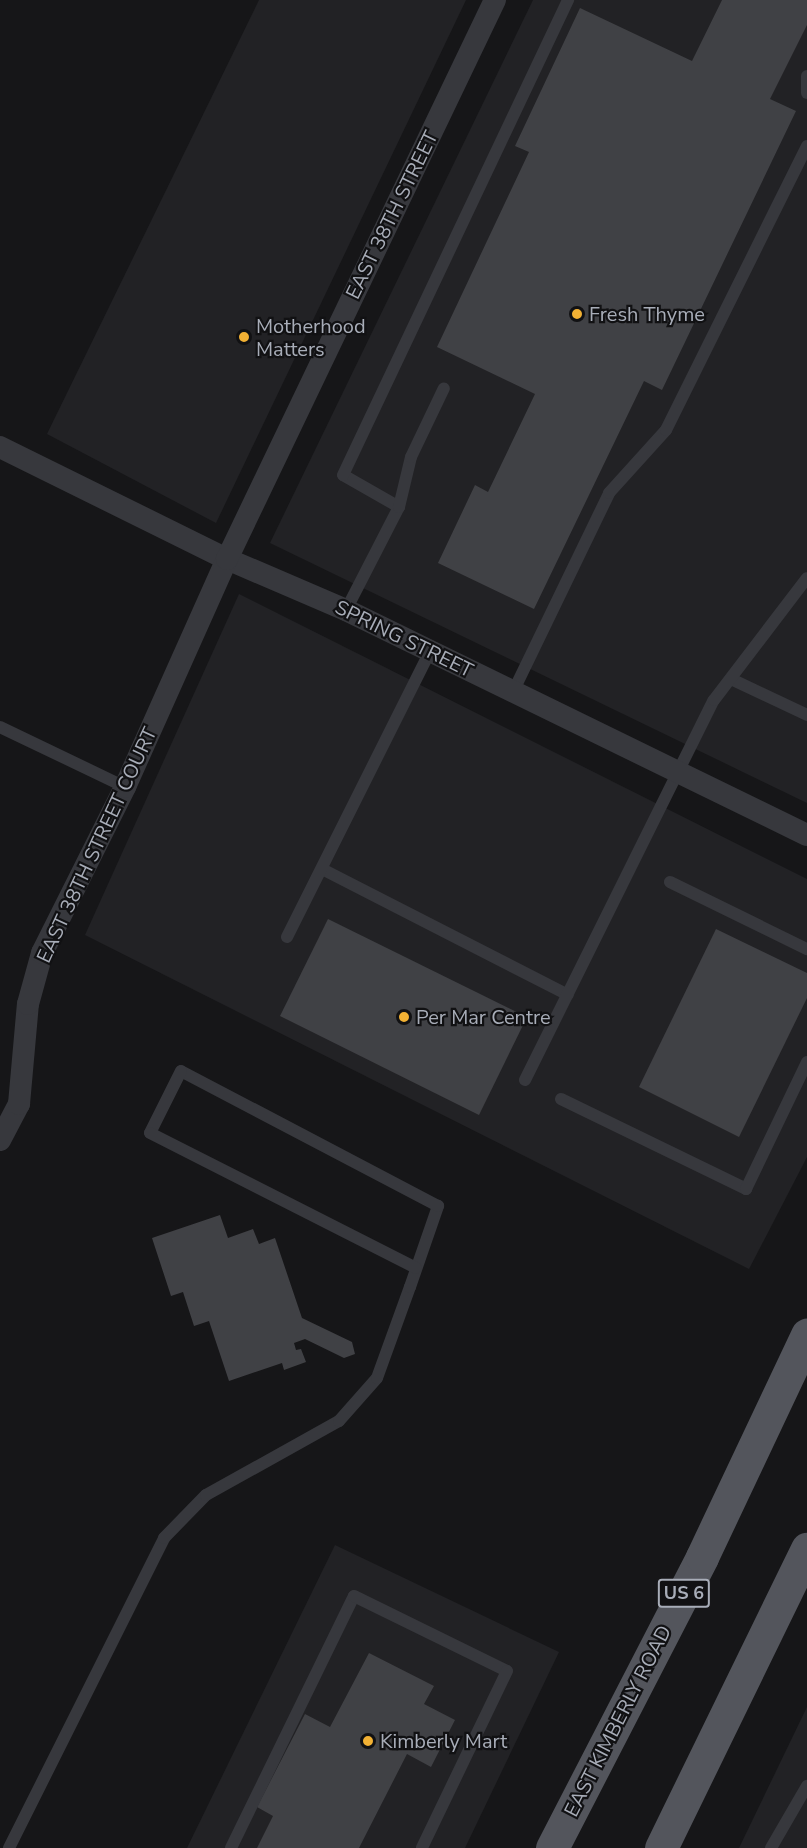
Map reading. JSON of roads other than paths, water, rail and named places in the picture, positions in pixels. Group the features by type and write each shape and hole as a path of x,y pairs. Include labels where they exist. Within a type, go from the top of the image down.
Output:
{"main road":[{"name":"EAST KIMBERLY ROAD","path":"552,1848 702,1557 807,1335"},
{"path":"661,1848 807,1549"}],"street":[{"name":"EAST 38TH STREET","path":"227,559 495,0"},
{"name":"SPRING STREET","path":"0,447 227,559 346,609 807,835"},
{"name":"EAST 38TH STREET COURT","path":"0,1140 19,1104 28,1004 42,953 125,787 227,559"}],"lane":[{"path":"399,507 343,475 568,0"},
{"path":"807,76 807,93"},
{"path":"513,692 609,494 666,430 807,146"},
{"path":"346,609 399,507 411,457 444,388"},
{"path":"525,1080 680,773 714,700 807,578"},
{"path":"287,937 430,652"},
{"path":"731,679 807,715"},
{"path":"0,727 125,787"},
{"path":"322,869 568,995"},
{"path":"670,882 807,949"},
{"path":"561,1099 746,1189 807,1062"},
{"path":"9,1848 164,1538 206,1495 339,1421 377,1377 416,1268 438,1206 181,1071 150,1133 416,1268"},
{"path":"231,1848 354,1596 507,1671 422,1848"},
{"path":"771,1848 807,1786"}],"place":[{"name":"Fresh Thyme","path":"577,314"},
{"name":"Motherhood Matters","path":"244,337"},
{"name":"Per Mar Centre","path":"404,1017"},
{"name":"Kimberly Mart","path":"368,1741"}]}
